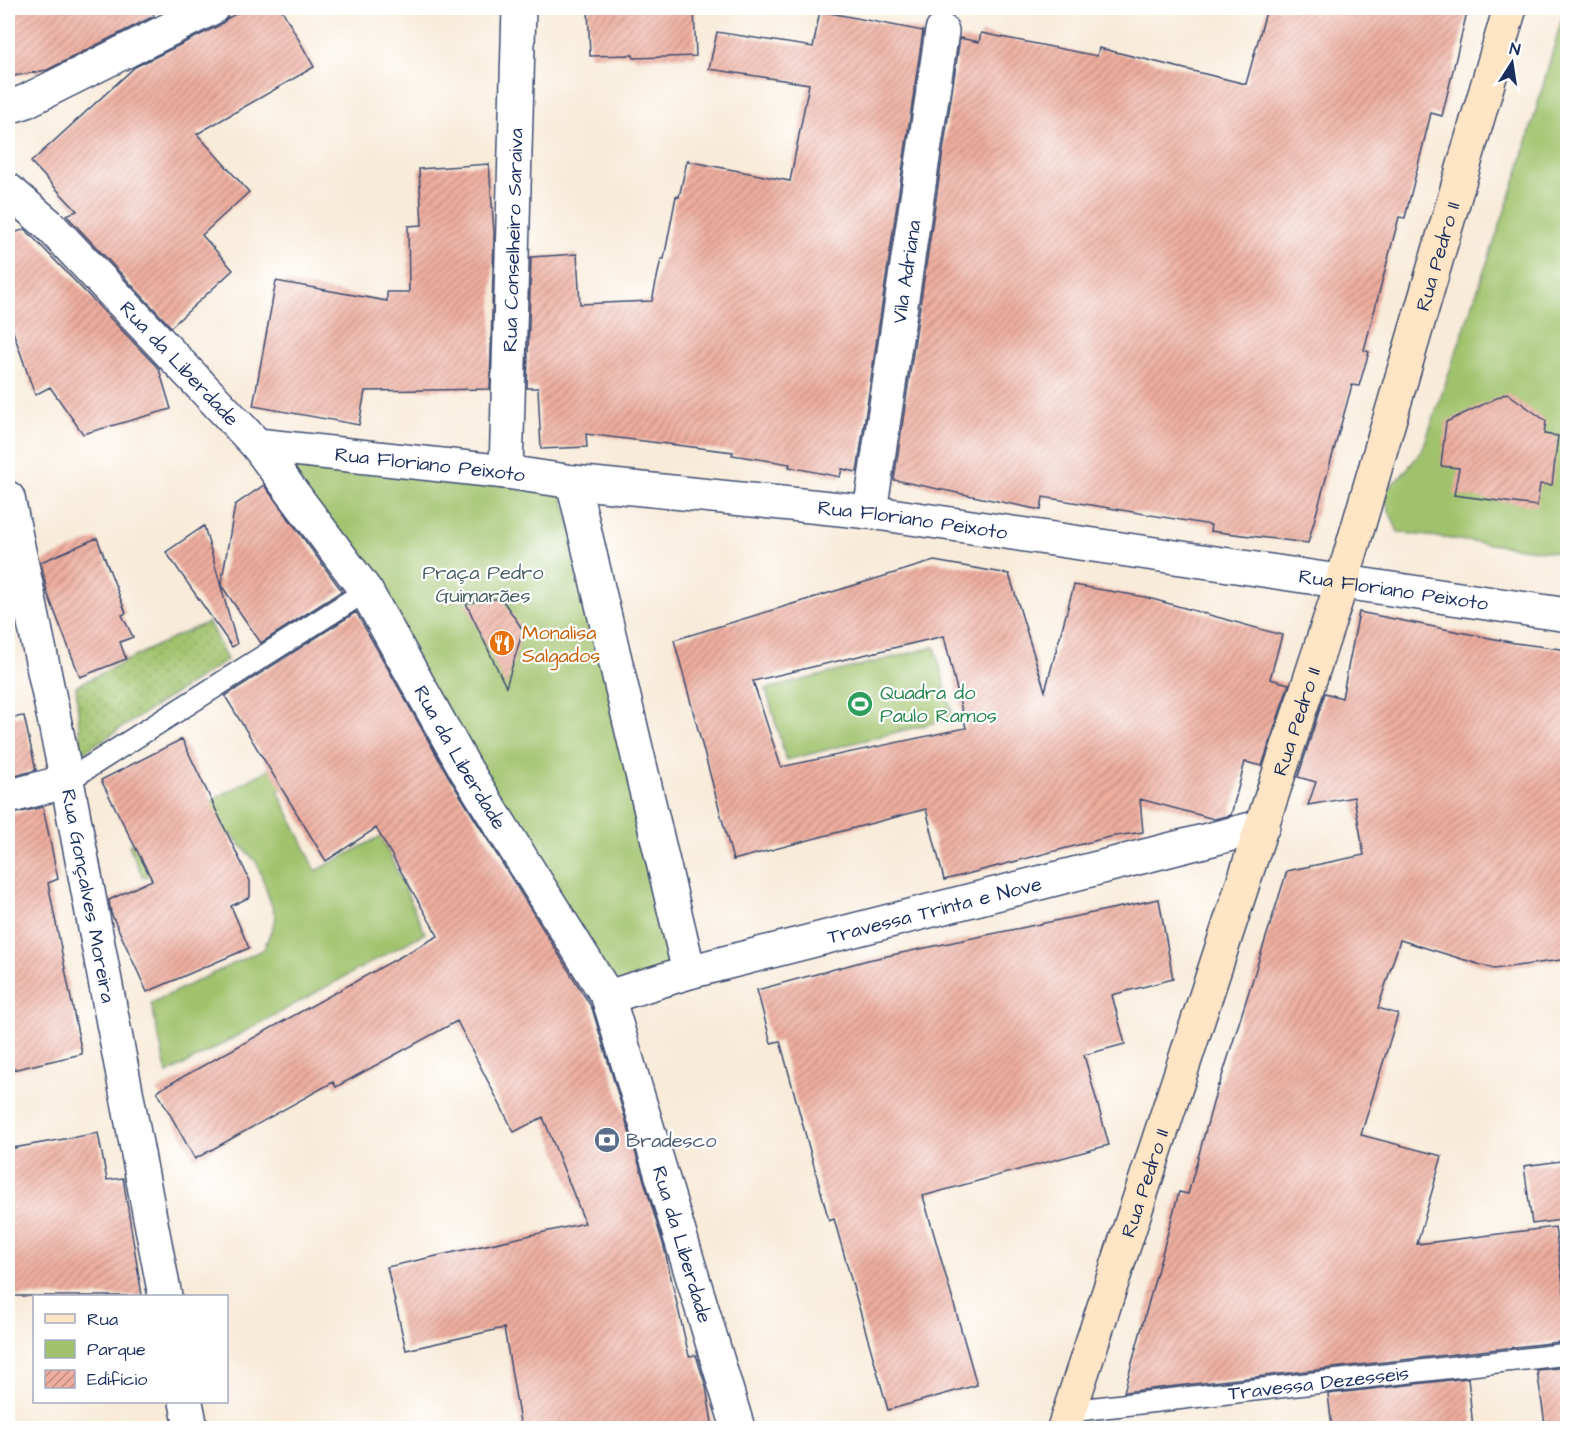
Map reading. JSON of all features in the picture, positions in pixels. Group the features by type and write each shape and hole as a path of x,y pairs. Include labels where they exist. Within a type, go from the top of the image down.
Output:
{"street":[{"path":"8,107 34,97 212,8"},
{"name":"Rua Conselheiro Saraiva","path":"506,471 519,8"},
{"name":"Rua Pedro II","path":"1067,1420 1342,582 1510,8"},
{"name":"Vila Adriana","path":"870,512 942,31"},
{"name":"Rua da Liberdade","path":"8,190 49,225 257,445 366,591 466,770 608,997 738,1428"},
{"name":"Rua Floriano Peixoto","path":"257,445 506,471 573,482 870,512 1568,615"},
{"path":"573,482 689,972"},
{"name":"Rua Gonçalves Moreira","path":"8,498 67,782 165,1295"},
{"path":"8,796 67,782"},
{"name":"Travessa Trinta e Nove","path":"608,997 689,972 1263,826"},
{"path":"186,1403 191,1428"}],"lane":[{"path":"67,782 366,591"},
{"name":"Travessa Dezesseis","path":"1067,1420 1568,1354"}],"green space":[{"path":"1565,8 1567,8 1568,239 1564,255 1568,316 1567,554 1398,532 1382,494 1422,451 1519,170"},
{"name":"Praça Pedro Guimarães","path":"284,456 562,491 679,968 611,987"},
{"path":"209,622 227,660 81,754 76,686"},
{"name":"Quadra do Paulo Ramos","path":"935,647 953,718 786,760 766,689"},
{"path":"347,727 359,744 278,791 316,871 381,836 425,933 167,1074 151,1003 264,949 276,918 257,863 231,834 143,878 129,845"}],"building":[{"path":"8,8 152,8 154,16 47,70 8,77"},
{"path":"246,8 281,8 314,67 197,134 249,192 202,235 233,270 171,327 66,215 77,211 31,162 135,67 220,25"},
{"path":"588,8 694,8 696,56 634,58 633,55 590,56"},
{"path":"1267,8 1468,8 1442,116 1431,113 1405,218 1399,217 1364,350 1369,352 1359,386 1352,385 1308,543 1210,531 1211,525 1043,497 1041,510 894,480 960,38 979,42 981,33 1097,56 1099,48 1246,84"},
{"path":"820,11 923,31 857,472 842,469 840,477 789,467 790,464 732,455 733,452 586,434 587,447 541,449 538,388 527,388 531,257 577,254 580,304 652,301 661,259 664,259 676,196 679,197 687,161 790,181 809,84 709,69 717,32 813,47"},
{"path":"489,164 494,232 490,389 365,391 359,425 253,406 276,281 387,301 387,292 409,292 408,226 422,225 419,169"},
{"path":"25,229 159,369 171,409 83,434 50,387 35,395 8,317 8,235"},
{"path":"1507,393 1546,421 1544,434 1558,436 1552,485 1540,484 1537,506 1454,495 1459,468 1441,466 1446,422"},
{"path":"264,485 342,591 261,643 221,585 235,505"},
{"path":"204,526 237,644 232,647 166,552"},
{"path":"97,538 126,613 122,615 133,637 120,642 126,659 80,677 47,592 41,562"},
{"path":"934,561 1009,574 1045,691 1074,585 1145,597 1282,635 1270,679 1289,684 1262,766 1245,762 1231,815 1214,819 1140,799 1143,832 1109,837 944,880 926,809 733,860 674,640","holes":["944,636 966,728 781,767 753,681"]},
{"name":"Monalisa Salgados","path":"501,598 523,630 506,687 466,603"},
{"path":"356,612 450,779 592,1008 664,1247 689,1356 696,1355 706,1387 713,1428 521,1428 504,1328 406,1350 387,1267 585,1223 543,1117 514,1132 457,1021 336,1087 333,1082 195,1159 157,1091 438,936 376,828 326,861 225,696"},
{"path":"1359,612 1515,643 1568,650 1568,959 1494,969 1400,940 1378,1008 1398,1014 1361,1135 1442,1156 1417,1244 1555,1227 1568,1320 1568,1341 1124,1392 1179,1192 1188,1194 1218,1085 1287,871 1364,855 1354,797 1308,805 1316,782 1298,777 1325,693 1342,698"},
{"path":"24,716 36,770 8,778 8,718"},
{"path":"182,739 250,881 250,897 231,906 249,948 147,992 111,913 109,900 152,880 101,780"},
{"path":"43,807 58,879 48,883 82,1054 8,1071 8,815"},
{"path":"1159,899 1173,979 1112,995 1125,1044 1084,1055 1109,1145 923,1196 977,1385 888,1410 834,1219 829,1221 780,1041 771,1043 757,990 868,960"},
{"path":"98,1133 107,1180 123,1178 142,1295 11,1296 8,1275 8,1149"},
{"path":"1568,1160 1568,1219 1532,1224 1524,1166"},
{"path":"1568,1367 1568,1423 1545,1424 1537,1370"},
{"path":"1468,1378 1473,1428 1332,1428 1328,1394"}],"place":[{"name":"Monalisa Salgados","path":"502,643"},
{"name":"Quadra do Paulo Ramos","path":"860,704"},
{"name":"Bradesco","path":"607,1140"}]}
